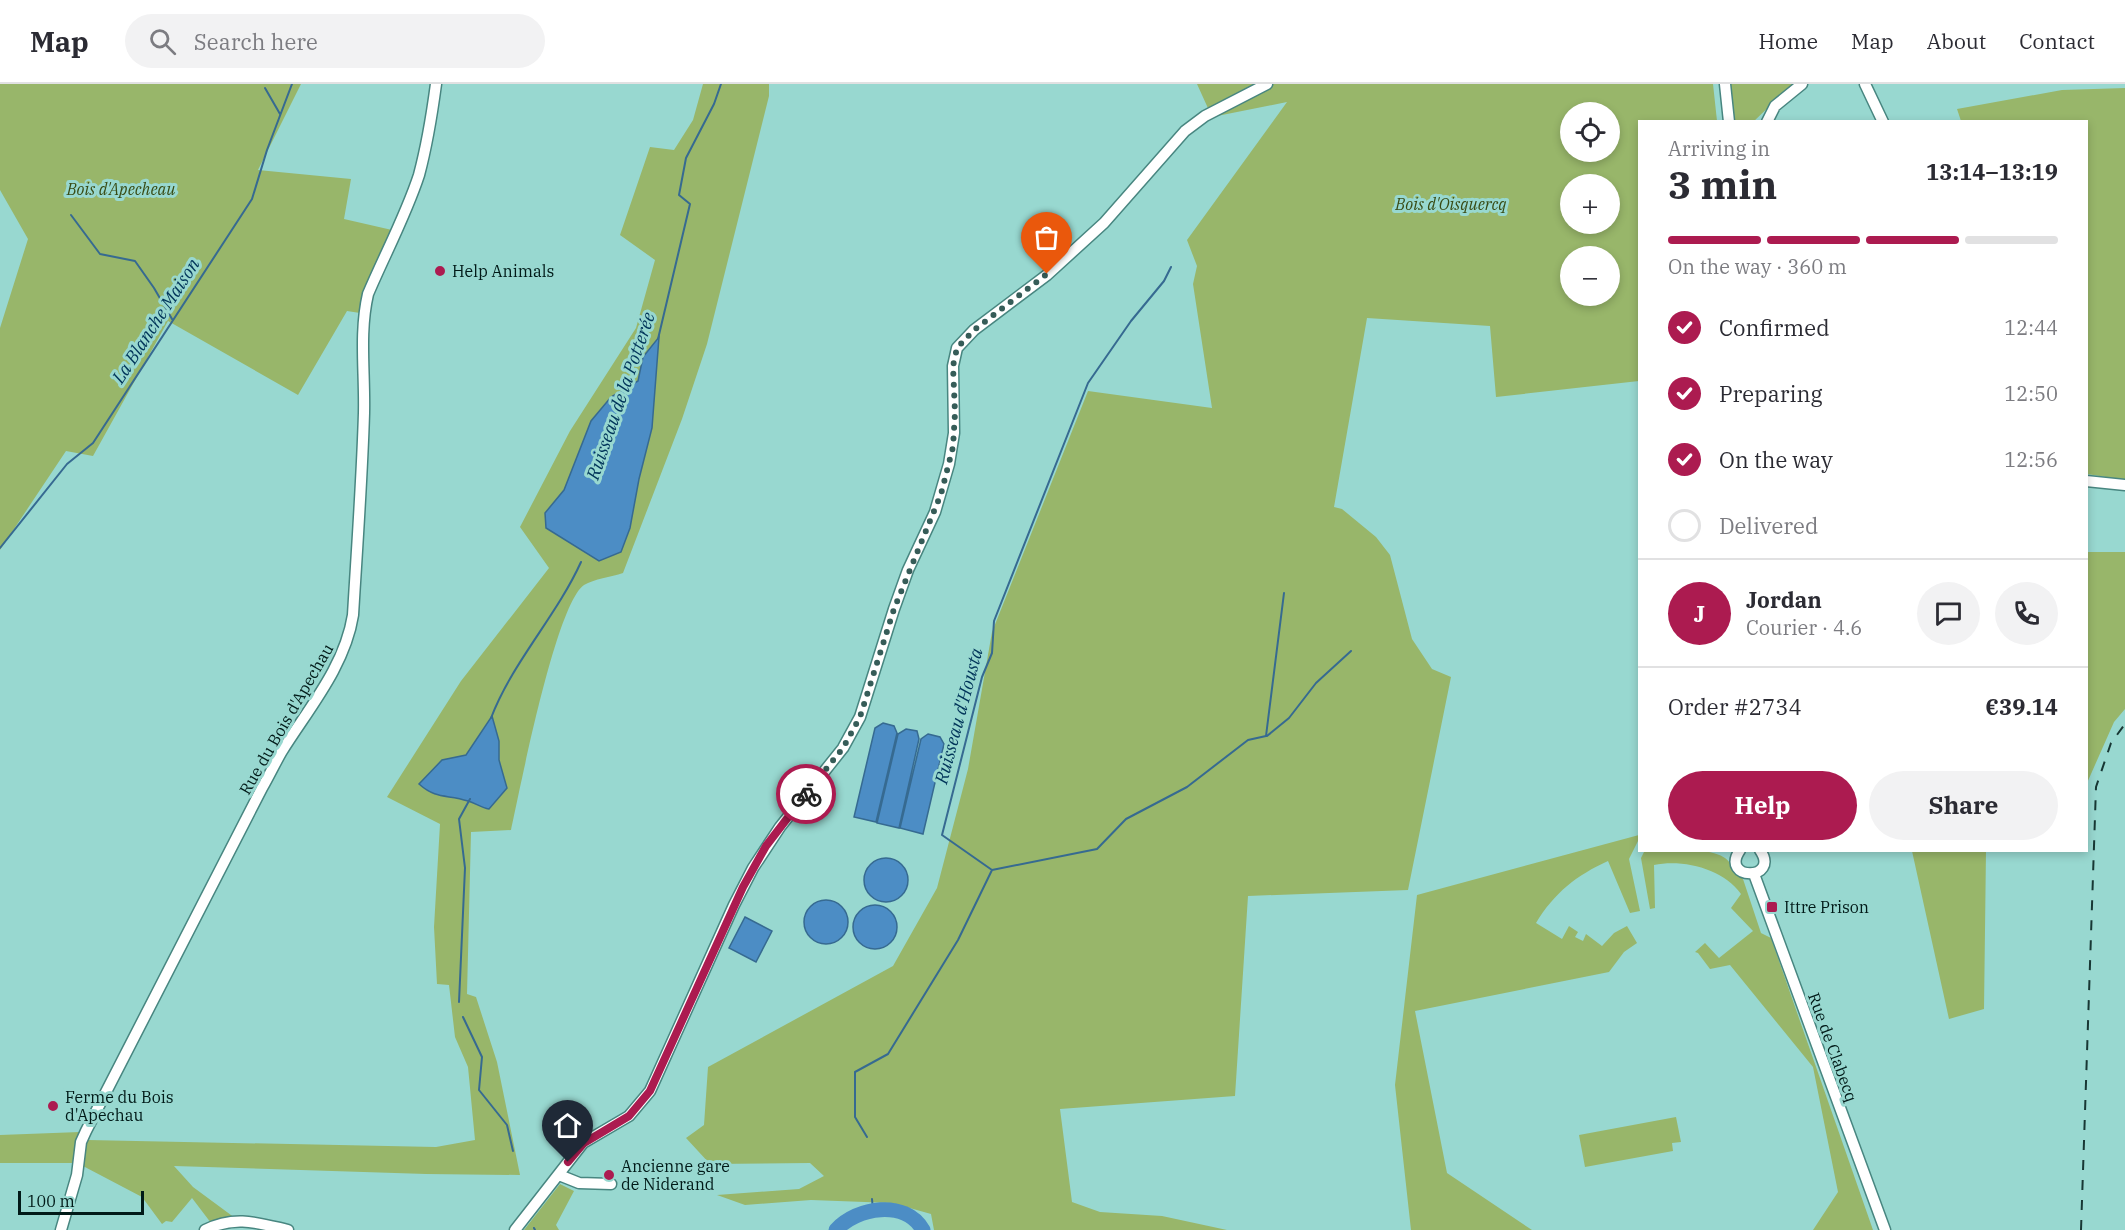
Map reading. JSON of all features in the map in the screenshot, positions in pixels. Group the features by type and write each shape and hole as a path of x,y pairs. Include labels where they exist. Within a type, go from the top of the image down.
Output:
{"street":[{"name":"Rue du Bois d'Apechau","path":"61,1230 72,1195 86,1131 280,754 331,674 350,635 364,413 362,343 365,309 368,294 419,173 436,84"},
{"path":"515,1230 584,1143 629,1116 650,1091 753,868 780,827 843,748 860,717 894,609 908,570 934,512 949,464 954,433 953,366 957,348 974,330 1047,274 1104,223 1185,131 1205,116 1267,84"},
{"path":"1725,84 1729,120"},
{"path":"1768,120 1775,106 1802,84"},
{"path":"1865,84 1881,120"},
{"path":"2088,481 2125,485"},
{"name":"Rue de Clabecq","path":"1739,852 1736,860 1739,870 1754,874 1885,1230"},
{"path":"1754,874 1762,868 1761,852"},
{"path":"559,1175 579,1183 611,1184"},
{"path":"205,1230 226,1222 236,1221 288,1230"}],"green space":[{"name":"Bois d'Apecheau","path":"0,84 301,84 258,170 351,179 344,219 392,230 368,281 360,313 347,311 298,395 168,321 93,456 66,451 0,550 0,328 28,239 0,190"},
{"path":"703,84 769,84 769,96 707,344 682,419 623,573 584,585 573,599 562,626 540,699 511,830 471,832 467,994 476,997 497,1062 520,1175 174,1166 193,1187 235,1218 211,1223 192,1198 172,1222 166,1221 162,1224 142,1197 83,1166 83,1163 0,1163 0,1135 80,1132 88,1140 436,1147 475,1140 468,1067 455,1037 449,985 437,984 434,927 440,824 387,797 461,681 549,568 520,527 570,431 636,328 655,260 620,235 650,147 674,150 693,120"},
{"name":"Bois d'Oisquercq","path":"1197,84 1713,84 1717,120 1638,120 1638,381 1496,397 1490,326 1367,318 1334,507 1342,509 1376,537 1390,555 1412,639 1432,669 1451,677 1408,890 1248,896 1235,1096 1060,1109 1072,1202 1100,1212 1162,1216 1227,1230 934,1230 931,1214 892,1203 811,1200 745,1205 717,1195 799,1189 824,1176 810,1163 710,1164 686,1138 704,1125 708,1067 893,966 937,888 968,769 992,632 1088,391 1212,408 1193,284 1197,266 1187,240 1287,102 1212,117"},
{"path":"1729,84 1799,84 1774,102 1755,120 1734,120"},
{"path":"2125,88 2125,480 2088,474 2088,120 1961,120 1957,109 2062,90"},
{"path":"2088,552 2125,552 2125,709 2114,722 2088,781"},
{"path":"1638,835 1638,841 1629,859 1640,911 1630,913 1608,861 1586,872 1567,886 1550,903 1536,923 1562,939 1569,926 1578,932 1575,937 1583,941 1586,934 1602,946 1614,933 1627,926 1637,943 1624,952 1609,972 1415,1011 1447,1173 1532,1230 1411,1230 1395,1085 1417,895"},
{"path":"1644,852 1708,852 1725,858 1743,879 1761,933 1771,938 1873,1230 1813,1230 1838,1192 1813,1067 1730,965 1710,969 1695,952 1705,943 1719,958 1753,931 1731,908 1741,894 1733,885 1713,872 1690,865 1666,863 1654,865 1655,908 1650,909 1641,858"},
{"path":"1912,852 1986,852 1984,1009 1949,1019"},
{"path":"1676,1117 1681,1142 1672,1143 1673,1151 1585,1167 1579,1135"},
{"path":"560,1184 574,1191 556,1225 559,1230 524,1230"}],"water":[{"path":"659,337 652,428 630,528 621,552 599,561 546,528 545,513 564,490 591,421 611,397 638,381 643,357"},
{"path":"492,716 499,741 499,760 507,788 489,809 461,799 437,795 419,784 442,760 466,755"},
{"path":"883,723 894,726 897,733 876,822 854,817 875,728"},
{"path":"906,729 917,731 919,739 899,828 877,823 898,734"},
{"path":"928,734 940,737 944,744 923,834 900,828 921,739"},
{"path":"886,858 901,865 908,880 901,895 886,902 871,895 864,880 871,865"},
{"path":"826,900 841,907 848,922 841,937 826,944 811,937 804,922 811,907"},
{"path":"875,905 890,912 897,927 890,942 875,949 860,942 853,927 860,912"},
{"path":"745,917 772,931 756,962 729,948"}],"waterway":[{"name":"La Blanche Maison","path":"0,548 67,464 93,443 252,199 267,150 292,84"},
{"name":"Ruisseau de la Potterée","path":"658,339 690,204 679,195 686,158 714,104 721,84"},
{"path":"265,88 280,114"},
{"path":"71,215 100,254 135,261 172,319"},
{"name":"Ruisseau d'Housta","path":"867,1137 855,1117 855,1072 888,1054 958,940 992,870 942,835 982,677 992,653 994,621 1088,383 1131,321 1164,281 1171,267"},
{"name":"Ruisseau de la Potterée","path":"491,718 511,677 559,602 581,562"},
{"path":"992,870 1097,849 1126,819 1187,787 1248,740 1266,736 1284,593"},
{"path":"1267,736 1289,718 1316,683 1351,651"},
{"name":"Ruisseau de la Potterée","path":"459,1002 465,868 459,819 470,799"},
{"name":"Ruisseau de la Potterée","path":"463,1017 482,1057 479,1090 507,1125 513,1151"},
{"name":"Ruisseau d'Housta","path":"872,1199 873,1210"},
{"path":"836,1230 856,1216 881,1210 893,1210 905,1214 915,1220 923,1230"}],"railway":[{"path":"2081,1230 2096,787 2111,743 2125,724"}],"way so far":[{"path":"806,794 843,748 860,717 908,570 941,494 953,447 955,413 953,366 957,348 974,330 1047,274"}],"place":[{"name":"Help Animals","path":"440,271"},
{"name":"Ittre Prison","path":"1772,907"},
{"name":"Ferme du Bois d'Apechau","path":"53,1106"},
{"name":"Ancienne gare de Niderand","path":"609,1175"}],"route":[{"path":"568,1162 584,1143 629,1116 650,1091 743,887 766,846 806,794"}]}
